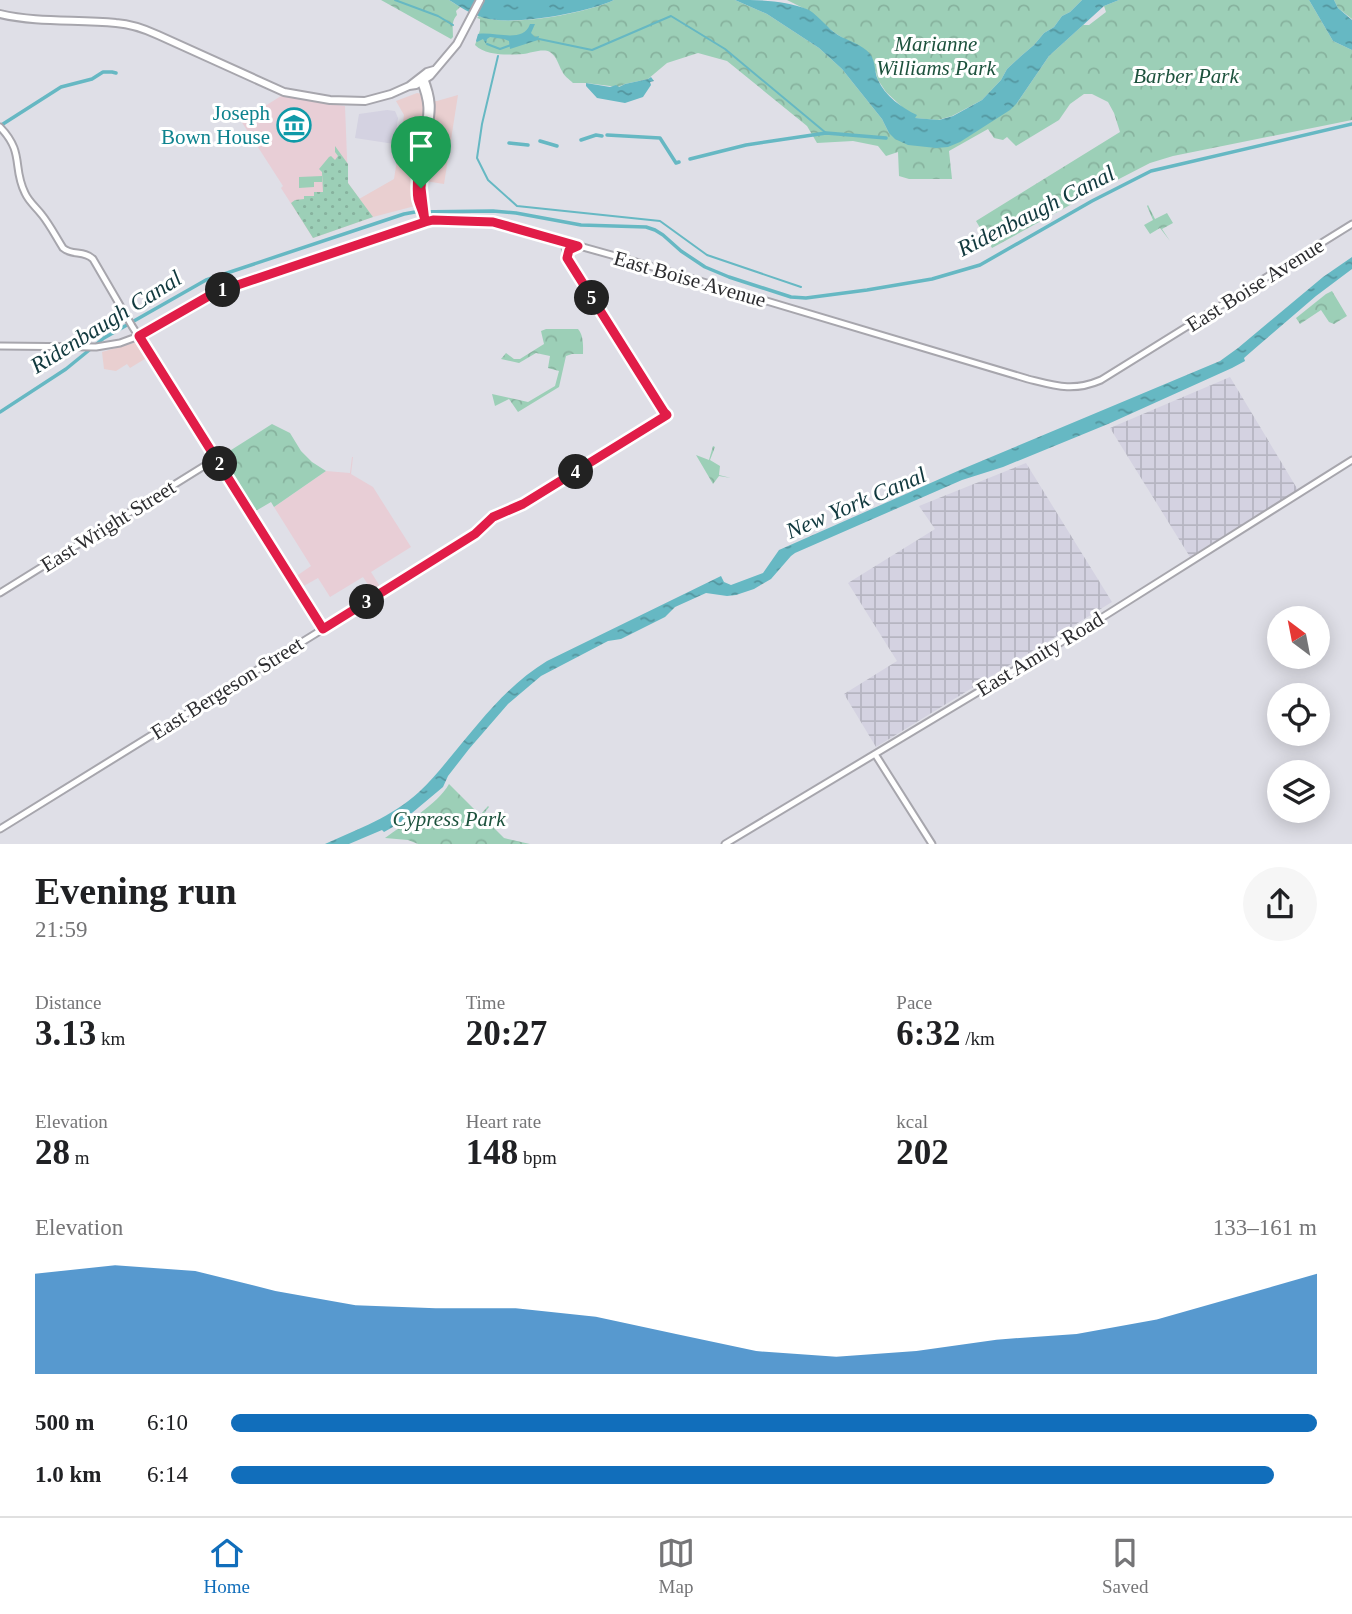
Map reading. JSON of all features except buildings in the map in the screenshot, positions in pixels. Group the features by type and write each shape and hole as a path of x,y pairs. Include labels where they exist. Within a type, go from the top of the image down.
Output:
{"main road":[{"path":"0,15 40,21 117,23 139,28 159,34 284,92 330,100 365,101 410,86 434,70 457,44 480,0"}],"street":[{"path":"421,79 428,106 421,188 424,218"},
{"path":"0,127 15,148 21,183 26,195 67,252 82,253 93,259 323,629"},
{"name":"East Boise Avenue","path":"0,346 96,347 120,343 139,336 214,293 424,218 493,222 1028,379 1056,386 1083,387 1101,380 1352,224"},
{"path":"564,242 567,258"},
{"path":"567,258 569,250 578,246"},
{"name":"East Bergeson Street","path":"0,829 475,534 493,517 523,504 667,415 567,258"},
{"name":"East Wright Street","path":"0,593 217,458"},
{"name":"East Amity Road","path":"725,844 1098,620 1352,460"},
{"path":"875,754 932,844"}],"shaded area":[{"path":"417,93 422,94 425,101 437,101 458,95 444,184 425,181 413,183 415,206 373,217 359,199 394,179 404,115 396,101"},
{"path":"281,96 345,106 348,183 373,217 313,238 241,121"},
{"path":"395,111 398,118 394,144 355,138 359,114"},
{"path":"137,342 148,357 130,368 127,364 116,371 104,369 102,352"},
{"path":"1230,377 1298,490 1190,557 1110,428"},
{"path":"352,457 351,474 373,487 411,547 371,572 381,588 373,592 363,577 330,597 318,578 302,587 295,577 311,566 274,507 326,471 350,473"},
{"path":"1026,463 1112,602 876,747 844,694 897,661 848,583 935,529 919,506"}],"green space":[{"path":"381,0 449,0 460,7 453,23 453,37 451,39"},
{"name":"Barber Park","path":"614,0 735,0 767,14 819,48 842,69 882,119 889,133 1017,103 1049,56 1083,25 1089,25 1106,12 1104,6 1119,0 1309,0 1333,41 1352,50 1352,120 1150,163 992,248 976,221 1120,132 1108,102 1092,94 1084,94 1070,104 1059,120 1016,146 1007,137 1003,140 994,138 988,129 949,151 952,179 909,179 899,176 898,152 886,156 878,146 853,141 817,143 807,126 727,61 698,53 667,63 648,79 618,87 573,83 564,74 554,56 547,51 498,54 475,45 480,30 480,19 477,18 479,16 509,21 546,18"},
{"name":"Marianne Williams Park","path":"787,0 1082,0 1007,69 1001,80 982,100 952,116 938,120 914,118 886,92 876,72 846,40 807,10"},
{"path":"1334,0 1352,0 1352,19 1338,8"},
{"path":"335,146 348,164 348,183 373,217 313,238 291,203 304,199 304,196 314,196 314,192 323,192 322,172 319,169 329,157 335,160 338,156"},
{"path":"322,176 322,182 314,182 314,187 299,188 299,177"},
{"path":"1148,205 1155,219 1167,213 1173,223 1162,229 1170,241 1160,228 1150,234 1144,225 1153,220"},
{"path":"1332,291 1347,316 1334,324 1329,322 1321,310 1300,324 1296,318"},
{"path":"578,329 582,338 583,354 566,356 559,387 518,412 509,399 495,406 492,394 528,402 555,386 559,371 548,368 550,356 536,353 519,363 501,359 506,353 514,359 520,359 544,344 541,331"},
{"path":"272,424 290,433 301,451 326,471 274,507 271,502 254,512 220,457"},
{"path":"713,446 715,447 710,460 720,466 719,475 731,478 719,476 713,484 696,455 709,460"},
{"name":"Cypress Park","path":"449,784 479,814 488,806 482,816 504,838 530,844 418,844 408,840 385,838 429,806"}],"water":[{"path":"449,0 614,0 568,14 497,20 484,18"},
{"path":"735,0 782,2 809,10 834,32 870,54 878,80 894,101 917,115 915,118 939,120 953,116 982,100 1001,80 1007,69 1082,0 1119,0 1104,6 1049,56 1010,110 960,142 936,148 908,145 895,139 842,69 819,48 767,14"},
{"path":"1309,0 1334,0 1338,8 1352,20 1352,50 1333,41"},
{"path":"530,24 535,24 531,33 535,37 539,36 538,40 510,49 509,41 504,39 490,37 486,44 483,39 476,41 478,34 521,34"},
{"path":"651,77 654,81 650,82 651,85 643,97 625,103 597,98 586,86 586,83 619,87"},
{"path":"1352,257 1352,269 1252,351 1244,358 1245,361 1232,368 1108,424 1003,467 962,480 795,553 771,579 754,589 727,596 706,593 675,607 665,617 621,639 608,641 541,676 508,704 469,749 443,787 400,823 384,832 382,830 349,844 325,844 374,822 409,801 431,780 506,694 547,661 721,576 724,582 731,585 763,573 779,550 960,470 1220,361 1323,277"}],"waterway":[{"path":"395,0 438,16 453,25"},
{"path":"539,39 592,50 671,16 725,49 826,133"},
{"path":"487,44 500,49 511,45"},
{"path":"498,56 477,158 488,180 517,206 660,221 707,255 801,287"},
{"path":"3,124 61,87 92,79 103,72 116,73"},
{"name":"Ridenbaugh Canal","path":"0,412 66,369 104,338 206,280 404,214 493,211 581,225 646,227 663,235 705,267 791,297 806,298 932,279 980,265 1092,201 1151,171 1352,124"},
{"path":"690,159 746,145 826,133 886,138"},
{"path":"581,140 596,135 602,136"},
{"path":"607,135 660,138 676,163 679,162"},
{"path":"540,141 557,146"},
{"path":"509,143 528,145"}],"place":[{"name":"Joseph Bown House","path":"294,125"}],"route":[{"path":"421,188 422,162 419,164 417,196 425,222 493,222 578,246 569,250 567,258 667,415 523,504 493,517 475,534 323,629 139,336 214,293 425,222 421,188"}],"water label":[{"name":"New York Canal","path":"856,503"}]}
